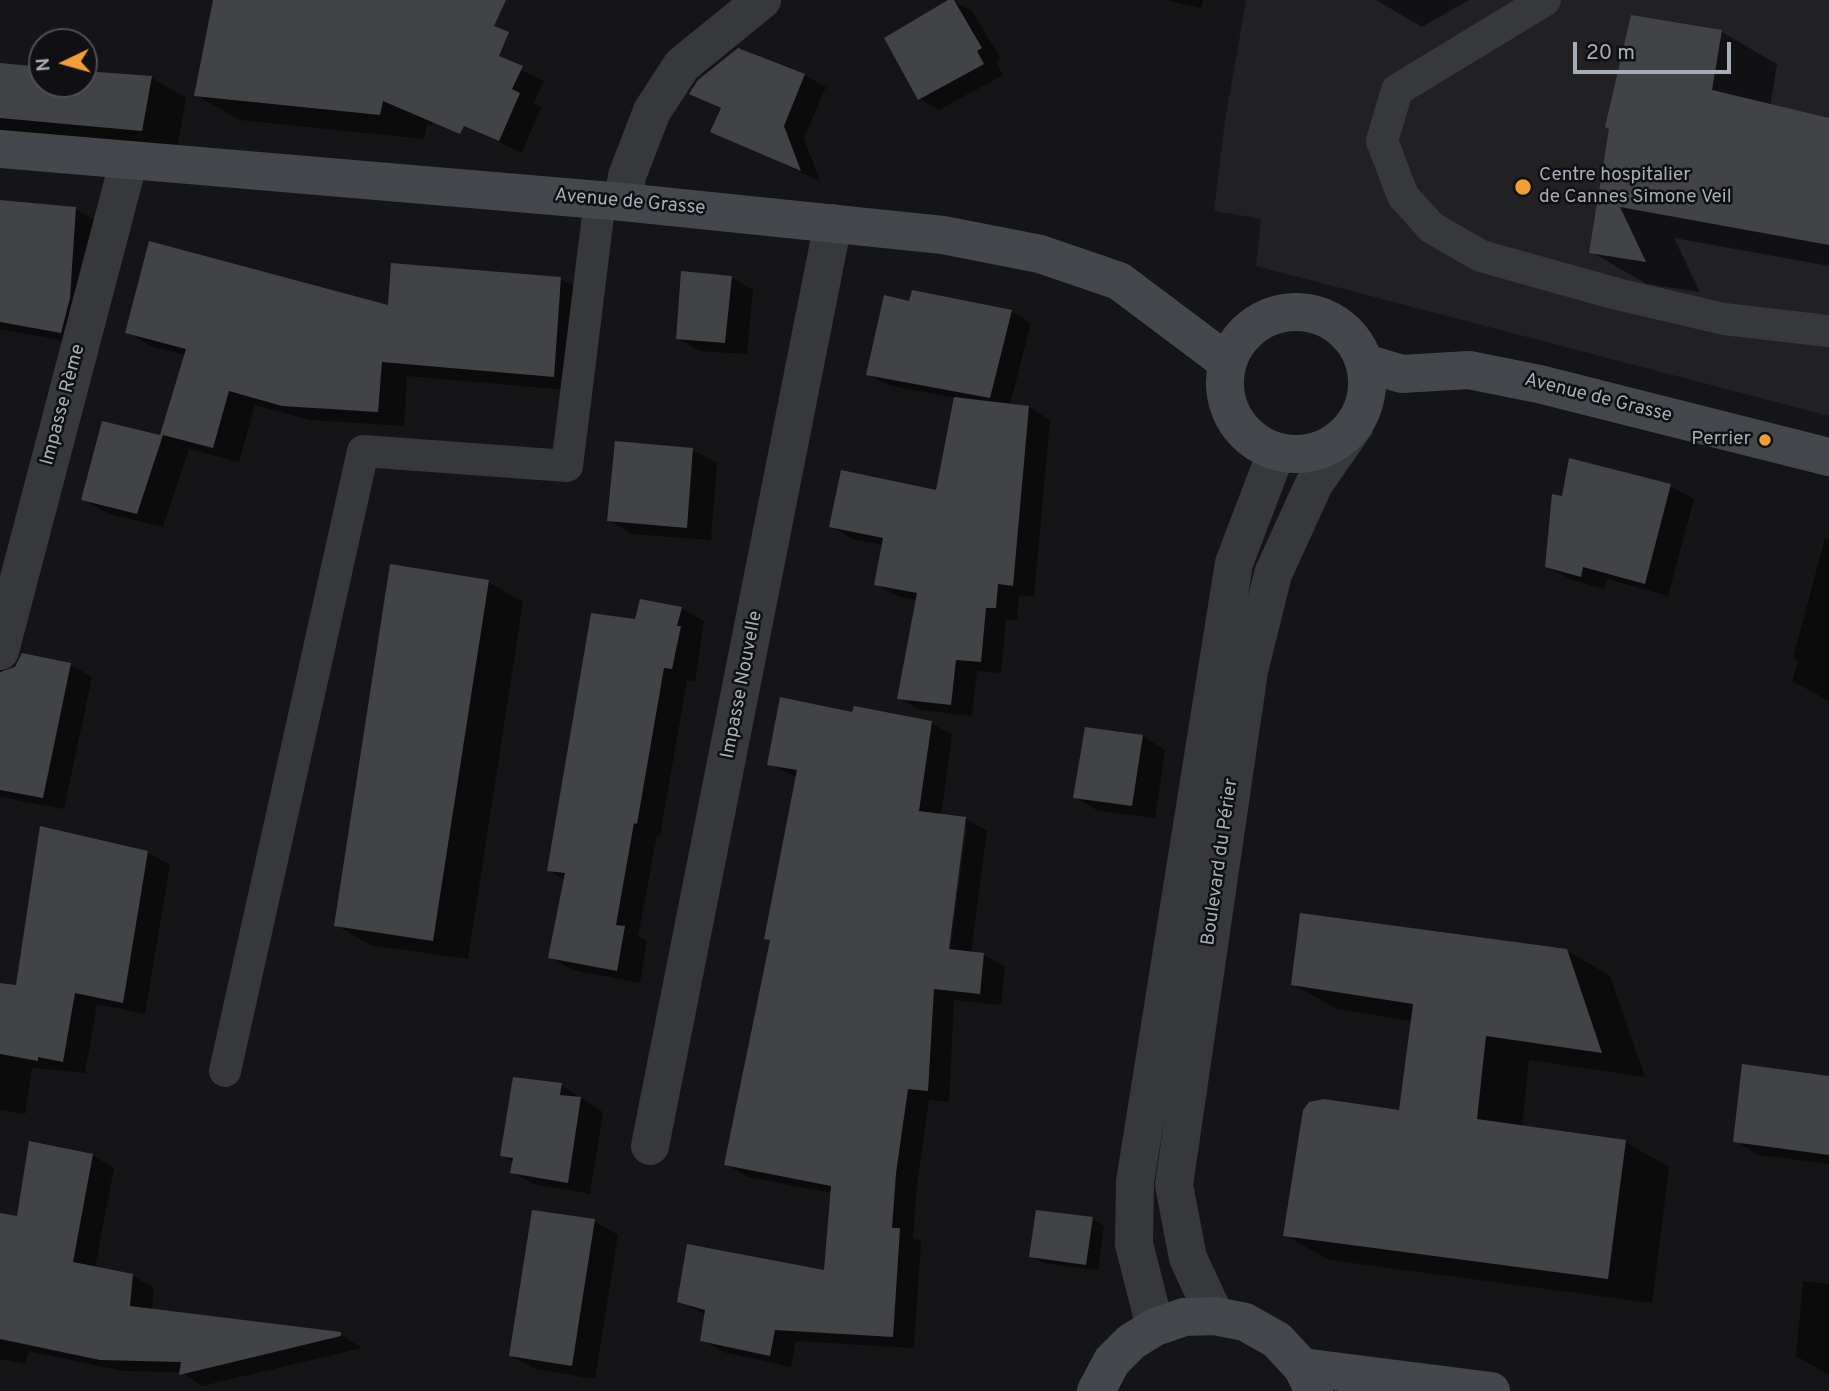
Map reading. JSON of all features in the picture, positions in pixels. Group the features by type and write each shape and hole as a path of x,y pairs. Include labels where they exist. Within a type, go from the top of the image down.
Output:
{"street":[{"path":"611,201 627,176 652,111 682,65 762,0"},
{"name":"Avenue de Grasse","path":"0,149 611,201 943,235 1040,254 1119,281 1227,362"},
{"name":"Impasse Rème","path":"0,651 129,160"},
{"name":"Impasse Nouvelle","path":"650,1146 833,223"},
{"path":"1297,312 1319,315 1339,326 1355,342 1365,363 1368,384 1365,405 1355,425 1340,440 1321,450 1300,455 1276,453 1240,429 1229,408 1224,386 1227,362 1237,340 1254,325 1274,315 1297,312"},
{"name":"Avenue de Grasse","path":"1365,363 1402,374 1469,370 1539,384 1829,457"},
{"name":"Boulevard du Périer","path":"1215,1316 1188,1258 1174,1185 1249,671 1273,574 1314,484 1355,425"},
{"name":"Boulevard du Périer","path":"1155,1327 1134,1244 1135,1182 1234,564 1276,453"},
{"path":"1092,1389 1112,1361 1131,1342 1155,1327 1184,1317 1215,1316 1245,1322 1277,1340 1308,1379 1491,1391"}],"lane":[{"path":"1545,0 1397,90 1382,141 1402,196 1432,228 1481,256 1617,294 1724,319 1829,331"},
{"path":"225,1071 363,451 567,466 611,201"}],"shaded area":[{"name":"Centre hospitalier de Cannes Simone Veil","path":"1246,0 1829,0 1829,416 1256,266 1261,219 1214,211 1225,121"}],"building":[{"path":"213,0 506,0 494,26 509,32 499,56 523,66 512,89 520,93 499,141 464,126 460,134 383,101 380,115 194,96"},
{"path":"948,0 954,0 982,48 977,51 984,64 918,100 884,38"},
{"path":"1631,15 1722,30 1712,90 1829,118 1829,245 1620,207 1646,262 1589,253 1609,129 1605,127"},
{"path":"738,48 805,74 784,126 801,171 710,132 721,108 689,94 698,80"},
{"path":"0,63 28,66 28,98 98,98 98,72 152,76 142,131 0,118"},
{"path":"0,200 76,207 70,298 61,333 0,322"},
{"path":"149,241 388,305 391,263 561,277 554,377 382,362 378,412 282,406 229,391 213,448 163,435 137,514 81,500 102,421 160,435 186,349 125,333"},
{"path":"681,271 732,276 725,343 676,339"},
{"path":"912,290 1012,310 990,398 866,375 884,295 909,301"},
{"path":"954,397 1029,406 1013,586 998,584 996,608 986,608 981,662 956,660 951,705 897,699 917,593 874,585 883,538 829,527 841,470 936,490"},
{"path":"615,441 693,448 687,528 607,521"},
{"path":"1569,458 1671,484 1645,584 1583,567 1581,577 1545,567 1552,494 1562,496"},
{"path":"390,564 489,580 433,941 334,926"},
{"path":"640,599 682,607 677,626 681,626 672,669 664,668 637,824 634,823 616,925 625,926 617,971 548,958 565,873 547,871 591,613 635,619"},
{"path":"22,653 71,663 43,798 0,790 0,672 15,667"},
{"path":"780,697 852,712 854,706 932,721 919,811 966,817 949,949 984,953 980,994 934,989 928,1091 908,1089 896,1173 892,1228 900,1228 893,1337 775,1330 770,1356 700,1341 705,1310 677,1302 687,1244 824,1270 831,1186 724,1165 770,940 764,939 797,770 767,765"},
{"path":"1085,727 1143,735 1132,806 1073,798"},
{"path":"40,826 148,851 123,1003 75,993 63,1062 38,1057 38,1061 0,1054 0,983 16,985"},
{"path":"1300,913 1567,949 1602,1053 1486,1036 1477,1119 1626,1140 1608,1279 1283,1236 1303,1110 1309,1102 1324,1099 1399,1110 1413,1004 1291,985"},
{"path":"1742,1064 1829,1076 1829,1155 1733,1142"},
{"path":"513,1077 562,1083 560,1095 581,1097 568,1183 510,1173 513,1158 500,1156"},
{"path":"29,1141 93,1154 73,1262 133,1274 130,1306 341,1332 341,1336 179,1375 181,1362 100,1360 0,1339 0,1213 17,1216"},
{"path":"532,1210 595,1219 572,1366 509,1356"},
{"path":"1036,1210 1093,1217 1086,1265 1029,1257"}],"place":[{"name":"Centre hospitalier de Cannes Simone Veil","path":"1523,187"},
{"name":"Perrier","path":"1765,440"}]}
